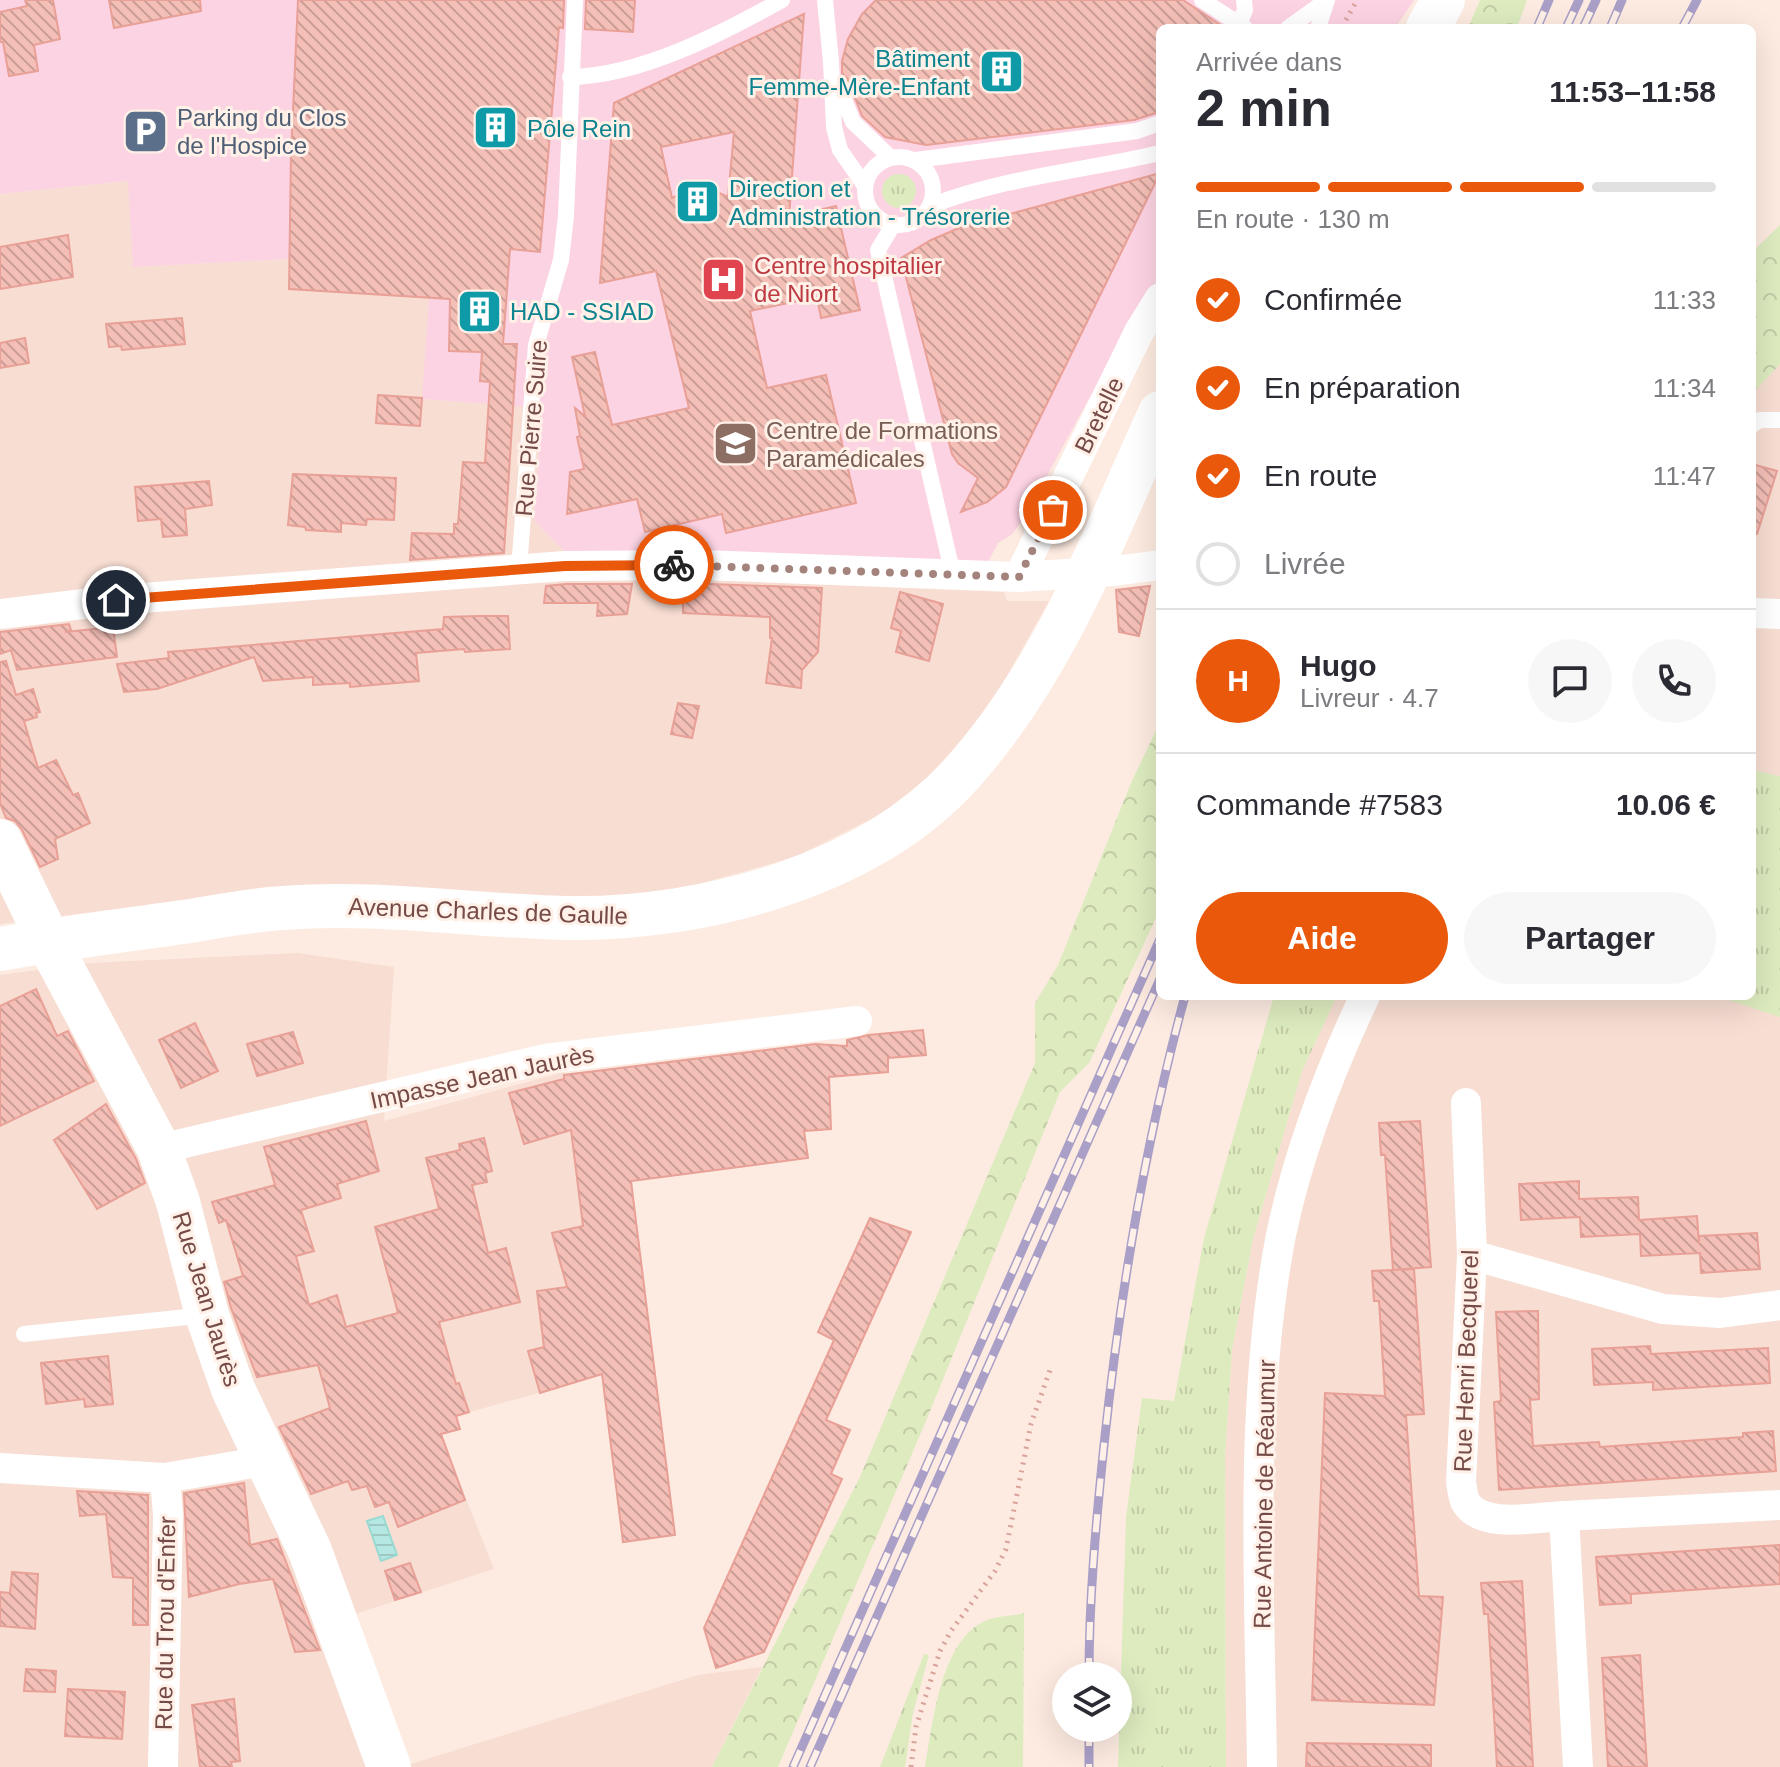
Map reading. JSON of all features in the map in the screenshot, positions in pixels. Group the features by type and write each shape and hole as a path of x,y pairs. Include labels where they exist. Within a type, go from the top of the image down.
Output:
{"main road":[{"path":"1430,24 1443,0"},
{"name":"Avenue Charles de Gaulle","path":"13,946 282,908 357,906 572,918 639,915 704,906 780,884 844,859 892,831 938,798 987,745 1040,663 1074,599 1156,422"},
{"name":"Rue Jean Jaurès","path":"0,841 59,962 159,1149 181,1213 207,1315 233,1389 310,1551 389,1767"},
{"path":"352,1767 373,1721"}],"street":[{"name":"Bretelle","path":"1019,577 1139,332 1156,304"},
{"path":"0,614 116,600 565,566 702,565 1019,577 1156,566"},
{"path":"1756,613 1780,614"},
{"name":"Rue Antoine de Réaumur","path":"1262,1767 1260,1440 1271,1299 1281,1235 1302,1157 1341,1048 1363,1000"},
{"name":"Impasse Jean Jaurès","path":"159,1149 545,1059 857,1021"},
{"name":"Rue Henri Becquerel","path":"1466,1103 1472,1255 1461,1482 1465,1502 1478,1515 1494,1520 1564,1516"},
{"path":"1472,1255 1663,1309 1720,1313 1780,1305"},
{"path":"0,1468 165,1478 247,1464 264,1458"},
{"name":"Rue du Trou d'Enfer","path":"163,1767 168,1515 165,1478"},
{"path":"1578,1767 1564,1516 1780,1505"}],"lane":[{"name":"Rue Pierre Suire","path":"521,571 536,345 561,260 566,216 575,0"},
{"path":"570,77 599,76 633,68 690,45 782,0"},
{"path":"813,0 825,6 834,127 840,150 865,186 869,207 875,215 893,225 915,222 930,206 934,196 931,175 916,160 908,157 890,157 873,168 865,186"},
{"path":"1202,0 1239,24"},
{"path":"1242,24 1244,0"},
{"path":"1294,24 1327,0"},
{"path":"1319,24 1327,0"},
{"path":"831,62 853,122 890,157"},
{"path":"916,160 1137,131 1156,124"},
{"path":"930,206 1020,179 1156,154"},
{"path":"893,225 878,250 953,575"},
{"path":"1756,422 1780,420"},
{"path":"24,1334 207,1315"}],"path":[{"path":"1344,24 1357,0"},
{"path":"911,1767 916,1727 940,1651 995,1571 1006,1549 1031,1424 1050,1370"}],"shaded area":[{"name":"Centre hospitalier de Niort","path":"0,0 1414,0 1398,24 1156,24 1156,283 1023,520 1012,534 998,543 987,564 566,553 534,520 542,408 422,399 429,298 289,289 289,259 133,267 128,181 0,194"},
{"path":"129,181 133,267 290,259 289,288 429,298 423,399 542,407 534,520 659,578 1004,592 1007,601 1049,601 999,690 949,761 881,814 795,857 699,884 619,900 107,910 0,924 0,194"},
{"path":"1780,364 1780,1767 1226,1767 1225,1456 1232,1350 1253,1239 1302,1071 1335,1000 1756,1000 1756,390"},
{"path":"298,953 394,967 384,1121 564,1072 602,1375 456,1416 460,1429 441,1435 494,1569 346,1617 404,1766 698,1675 762,1667 712,1767 0,1767 0,975 90,963"}],"green space":[{"path":"1480,0 1527,0 1518,24 1470,24"},
{"path":"899,174 911,179 916,191 911,203 899,208 887,203 882,191 887,179"},
{"path":"1780,225 1780,364 1756,390 1756,248"},
{"path":"1156,730 1156,918 1089,1063 1060,1092 926,1421 778,1767 712,1767 860,1477 1035,1063 1035,1003 1058,965 1131,783"},
{"path":"1756,771 1780,776 1780,1017 1728,1000 1756,1000"},
{"path":"1273,1000 1335,1000 1302,1071 1253,1239 1232,1350 1225,1456 1226,1767 1118,1767 1119,1742 1132,1742 1132,1662 1121,1662 1126,1517 1142,1398 1174,1401 1204,1238"},
{"path":"1024,1613 1023,1767 925,1767 941,1684 959,1645 971,1630 987,1620"},
{"path":"924,1654 929,1655 913,1713 905,1767 880,1767"}],"water":[{"path":"383,1516 397,1555 381,1561 367,1521"}],"building":[{"path":"25,0 53,0 60,39 34,45 38,71 9,76 3,42 0,42 0,12 27,6"},
{"path":"109,0 200,0 201,11 114,28"},
{"path":"298,0 564,0 563,28 559,27 540,252 510,249 503,344 517,344 504,553 410,560 412,533 454,534 454,524 458,524 463,462 485,463 490,382 480,381 482,352 449,351 450,299 289,289"},
{"path":"586,0 635,0 633,32 585,29"},
{"name":"Bâtiment Femme-Mère-Enfant","path":"876,0 1183,0 1219,24 1156,24 1156,113 1134,120 926,145 885,137 862,116 847,78 842,73 842,61 848,39 862,14"},
{"path":"804,14 789,217 836,206 860,310 821,318 817,297 750,311 767,388 826,375 856,503 726,533 722,514 645,532 637,499 567,514 570,472 584,469 575,408 585,416 572,357 595,352 612,425 689,408 656,271 600,283 614,103","holes":["734,132 728,197 700,184 672,198 661,147"]},
{"path":"1156,174 1156,181 1006,487 987,502 961,512 978,478 958,463 952,454 901,258 959,228"},
{"path":"68,235 73,277 0,289 0,247"},
{"path":"182,318 185,344 122,350 121,346 109,347 106,324"},
{"path":"25,338 29,363 0,368 0,343"},
{"path":"378,395 422,398 420,426 376,423"},
{"path":"1756,465 1777,471 1756,534"},
{"path":"293,474 396,478 394,520 367,519 366,525 341,523 341,532 306,530 305,527 288,525"},
{"path":"209,481 212,505 185,509 187,535 163,537 161,519 138,521 135,487"},
{"path":"683,583 822,588 818,652 802,670 801,688 766,683 772,638 770,617 683,613"},
{"path":"632,584 627,614 597,616 598,603 544,603 546,586"},
{"path":"1150,586 1139,636 1119,632 1116,590"},
{"path":"900,592 943,604 929,661 896,652 901,631 891,628"},
{"path":"508,616 510,649 416,653 419,681 350,687 350,683 313,685 313,677 263,681 254,657 157,689 124,692 117,664 169,658 168,652 443,629 444,617"},
{"path":"69,624 71,630 65,632 113,627 117,657 17,670 11,650 0,654 0,632"},
{"path":"6,661 16,695 33,689 40,712 36,713 37,717 24,721 38,768 56,760 73,795 78,793 90,823 55,839 58,859 40,867 22,830 15,821 6,818 0,803 0,662"},
{"path":"678,703 699,706 692,738 671,734"},
{"path":"36,989 57,1036 68,1031 94,1081 0,1126 0,1006"},
{"path":"195,1023 218,1071 181,1088 159,1040"},
{"path":"923,1030 926,1055 888,1058 888,1072 829,1077 831,1129 804,1131 808,1158 631,1181 675,1535 623,1542 602,1374 540,1393 528,1351 544,1347 537,1291 567,1287 552,1233 583,1226 571,1130 524,1144 509,1093 564,1079 564,1075 815,1044 847,1046 847,1040 868,1035"},
{"path":"293,1032 303,1063 257,1076 247,1044"},
{"path":"106,1104 136,1159 145,1183 97,1209 54,1140"},
{"path":"366,1121 379,1171 337,1184 341,1198 301,1210 314,1251 296,1256 309,1305 337,1295 346,1327 398,1313 375,1227 439,1209 426,1158 460,1150 459,1144 484,1138 492,1171 485,1173 487,1182 472,1185 488,1253 506,1248 520,1302 439,1322 456,1384 459,1383 469,1412 456,1416 460,1429 441,1434 465,1500 398,1527 389,1502 375,1507 367,1486 352,1490 348,1481 311,1494 279,1427 330,1408 318,1365 257,1377 224,1282 243,1276 226,1220 219,1223 212,1202 275,1185 264,1147"},
{"path":"1420,1121 1431,1267 1393,1270 1385,1155 1381,1155 1379,1123"},
{"path":"1579,1181 1579,1199 1638,1197 1639,1220 1697,1216 1699,1244 1699,1236 1757,1233 1760,1269 1701,1273 1700,1253 1641,1256 1640,1234 1581,1237 1580,1217 1521,1220 1519,1184"},
{"path":"870,1218 911,1232 826,1420 850,1430 831,1474 842,1479 764,1652 716,1668 704,1628 834,1340 818,1332"},
{"path":"1414,1269 1424,1414 1406,1415 1419,1596 1443,1597 1434,1705 1312,1700 1325,1393 1385,1396 1379,1301 1374,1301 1372,1271"},
{"path":"1538,1311 1539,1399 1530,1400 1533,1446 1599,1442 1600,1447 1743,1437 1743,1433 1773,1431 1776,1471 1499,1490 1494,1402 1501,1401 1496,1312"},
{"path":"1650,1346 1651,1354 1768,1348 1770,1383 1653,1390 1653,1382 1594,1385 1592,1349"},
{"path":"108,1356 113,1404 85,1407 84,1399 46,1404 41,1363"},
{"path":"244,1483 250,1545 277,1539 320,1650 295,1652 273,1579 189,1597 184,1493"},
{"path":"77,1491 148,1495 148,1625 133,1625 133,1578 113,1577 106,1514 80,1516"},
{"path":"1780,1545 1780,1584 1631,1594 1631,1603 1600,1605 1596,1557"},
{"path":"410,1563 421,1592 395,1600 385,1571"},
{"path":"12,1572 38,1574 35,1629 0,1626 0,1592 10,1593"},
{"path":"1522,1581 1533,1767 1497,1767 1488,1614 1484,1614 1481,1583"},
{"path":"1640,1655 1647,1767 1608,1767 1602,1658"},
{"path":"26,1669 56,1671 55,1692 24,1691"},
{"path":"68,1689 125,1692 122,1739 65,1736"},
{"path":"234,1699 240,1761 231,1762 232,1767 200,1767 192,1705"},
{"path":"1307,1743 1431,1745 1431,1767 1306,1767"}],"railway":[{"path":"1539,24 1549,0"},
{"path":"1568,24 1579,0"},
{"path":"1585,24 1596,0"},
{"path":"1612,24 1622,0"},
{"path":"1684,24 1697,0"},
{"path":"793,1767 1156,948"},
{"path":"810,1767 1156,988"},
{"path":"1089,1662 1096,1532 1118,1332 1146,1163 1184,1000"},
{"path":"1089,1742 1089,1767"}],"way so far":[{"path":"674,565 1019,577 1053,510"}],"place":[{"name":"Bâtiment Femme-Mère-Enfant","path":"1001,72"},
{"name":"Pôle Rein","path":"496,128"},
{"name":"Parking du Clos de l'Hospice","path":"146,131"},
{"name":"Direction et Administration - Trésorerie","path":"698,202"},
{"name":"Centre hospitalier de Niort","path":"723,279"},
{"name":"HAD - SSIAD","path":"479,311"},
{"name":"Centre de Formations Paramédicales","path":"735,444"}],"route":[{"path":"116,600 565,566 674,565"}]}
